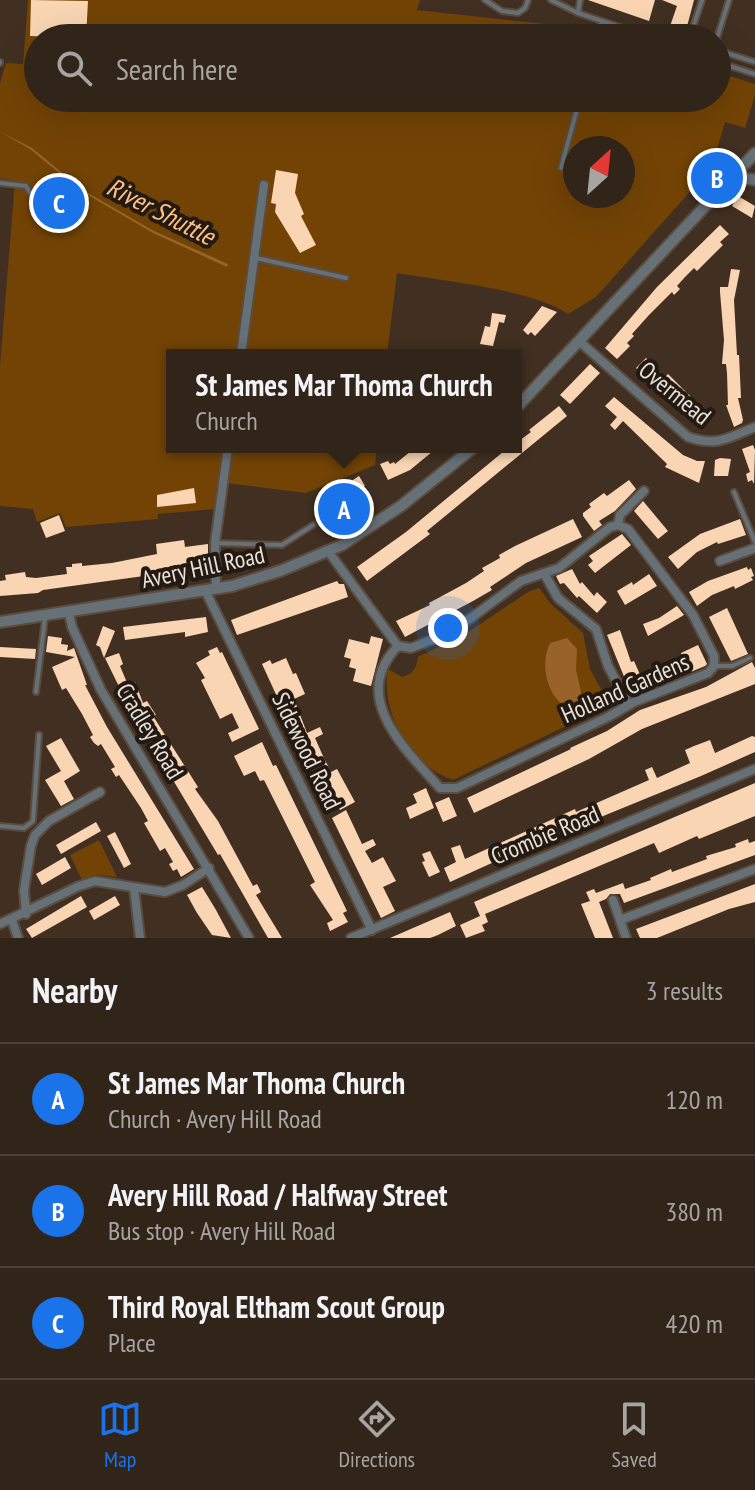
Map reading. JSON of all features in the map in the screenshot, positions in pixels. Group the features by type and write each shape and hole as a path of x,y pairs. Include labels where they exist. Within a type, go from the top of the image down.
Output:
{"street":[{"path":"522,402 755,153"},
{"path":"733,176 755,180"},
{"path":"242,349 264,185"},
{"name":"Overmead","path":"579,341 688,437 704,443 717,443 755,427"},
{"path":"210,589 227,453"},
{"name":"Avery Hill Road","path":"0,622 210,589 280,571 342,545 401,506 467,453"},
{"path":"328,551 398,646 411,648 471,618 521,581 559,568 610,527 618,525 620,515 644,491"},
{"name":"Holland Gardens","path":"398,646 387,658 378,691 379,701 401,746 440,788 446,790 490,773 629,705 708,673 714,666 714,656 693,615 628,529 618,525"},
{"path":"720,561 755,545"},
{"path":"545,575 558,598 596,629 608,666 629,705"},
{"name":"Sidewood Road","path":"210,589 372,930"},
{"name":"Cradley Road","path":"69,613 72,627 101,690 249,938"},
{"name":"Crombie Road","path":"351,938 755,769"},
{"path":"26,914 24,890 35,835 49,821 100,792"},
{"path":"0,924 95,881 165,892 183,885 208,866"},
{"path":"620,920 755,869"},
{"path":"134,888 140,938"},
{"path":"613,900 626,938"},
{"path":"12,920 18,938"}],"lane":[{"path":"485,0 502,11 518,13 525,8 528,0"},
{"path":"551,0 611,24"},
{"path":"578,13 580,0"},
{"path":"694,24 702,0"},
{"path":"722,24 729,0"},
{"path":"731,55 755,62"},
{"path":"731,66 755,74"},
{"path":"561,168 576,112"},
{"path":"0,183 26,186 36,203"},
{"path":"254,257 346,278"},
{"path":"734,492 755,545"},
{"path":"215,543 282,545 313,525"},
{"path":"36,692 45,616"},
{"path":"714,666 732,666 750,658"},
{"path":"0,826 24,828 33,821 39,735"}],"shaded area":[{"path":"28,0 420,0 417,10 545,24 26,24"},
{"path":"24,51 24,112 731,112 731,76 755,84 755,95 745,128 725,122 712,167 596,297 568,314 552,305 510,292 397,273 388,349 166,349 166,453 376,453 375,465 306,493 219,482 216,509 158,514 158,519 66,527 60,513 37,522 33,509 0,506 0,366 15,181 0,178 0,83 6,63 23,64"},
{"name":"River Shuttle","path":"0,132 32,148 83,190 152,230 228,264 227,267 153,233 81,191 30,149"},
{"path":"539,588 551,604 583,633 590,669 610,705 453,780 438,773 412,750 394,720 387,686 388,669 402,677 409,674 415,668 418,657 467,633 528,592"},
{"path":"567,638 577,649 576,670 582,696 579,703 566,707 550,687 545,660 550,643"},
{"path":"99,840 117,877 98,875 82,880 70,855"}],"building":[{"path":"31,0 88,1 87,24 30,24"},
{"path":"588,0 655,0 649,21"},
{"path":"662,0 694,0 688,24 671,24 677,6"},
{"path":"276,170 298,174 295,193 304,214 301,216 316,245 300,253 275,212 276,204 271,203"},
{"path":"49,192 71,195 69,213 47,210"},
{"path":"738,196 755,206 752,218 732,206"},
{"path":"720,225 729,234 720,242 723,245 697,271 694,268 677,286 680,289 674,295 672,292 649,315 632,334 634,336 627,343 630,346 617,359 605,348 657,287"},
{"path":"731,269 740,270 734,300 741,398 738,398 743,420 734,427 726,405 727,373 726,364 722,364 724,340 720,292 720,287 728,287"},
{"path":"542,306 557,312 535,336 531,332 528,335 523,330"},
{"path":"492,313 506,315 504,323 499,322 493,346 480,344 485,326 490,327"},
{"path":"646,358 665,377 668,374 698,404 688,413 657,382 654,385 636,368"},
{"path":"590,364 600,373 570,404 560,395"},
{"path":"614,397 683,455 705,461 699,483 665,467 667,464 623,421 615,430 610,425 617,417 605,406"},
{"path":"559,406 567,416 522,453 522,439 531,432 529,430"},
{"path":"753,445 754,484 752,480 748,482 746,474 750,472 742,449"},
{"path":"409,453 431,453 410,470 388,480 380,464 388,461 395,464"},
{"path":"502,453 522,453 427,531 430,534 367,581 357,567 406,532"},
{"path":"731,459 728,476 714,476 715,460"},
{"path":"359,476 365,486 350,496 357,508 326,527 314,506"},
{"path":"629,480 636,489 615,511 599,521 602,525 594,531 583,516 591,507 589,504 604,493 607,496"},
{"path":"194,488 196,503 157,507 157,495"},
{"path":"643,501 668,531 658,539 634,511"},
{"path":"59,515 65,531 46,538 40,523"},
{"path":"573,519 582,537 526,563 490,587 492,590 405,637 396,621 466,583 484,571 482,568 500,558 499,555"},
{"path":"740,519 746,535 717,542 697,552 678,569 668,557 700,534"},
{"path":"622,534 631,545 595,573 588,565 593,561 589,556"},
{"path":"184,540 185,547 208,544 208,561 180,565 151,575 0,596 0,581 6,580 5,575 25,572 26,577 36,578 67,574 66,567 72,567 72,564 112,563 157,554 156,544"},
{"path":"747,567 748,570 751,568 753,580 712,595 697,606 689,592 708,581"},
{"path":"572,569 580,584 582,582 594,596 597,592 607,602 597,613 564,583 560,584 556,576"},
{"path":"649,574 657,586 625,605 617,591"},
{"path":"337,581 344,584 348,597 237,635 231,620"},
{"path":"677,606 684,615 648,636 643,624"},
{"path":"727,608 748,654 731,661 709,617"},
{"path":"206,617 208,632 185,637 185,632 125,640 123,627"},
{"path":"103,626 115,631 104,658 96,645"},
{"path":"620,630 631,662 634,661 646,688 634,693 607,635"},
{"path":"48,636 62,638 61,644 68,645 67,651 74,648 85,685 107,727 194,869 181,877 177,869 173,871 169,864 173,862 165,848 160,851 144,823 148,821 141,808 119,775 116,777 111,769 115,767 101,744 98,746 90,737 93,735 66,688 62,690 52,667 75,657 46,652"},
{"path":"371,636 383,639 371,686 353,681 356,669 349,667 351,659 344,657 349,639 369,644"},
{"path":"698,645 707,664 705,666 669,681 667,677 663,678 658,667 682,657 681,653"},
{"path":"0,647 36,649 35,659 0,657"},
{"path":"217,647 259,729 232,742 228,733 239,728 232,713 220,719 196,663"},
{"path":"119,653 123,664 120,666 128,685 135,682 143,703 147,701 156,715 153,716 198,787 195,789 218,821 253,886 257,884 261,892 256,895 282,938 268,938 128,705 105,658"},
{"path":"286,658 305,694 294,699 307,733 320,727 323,734 315,738 323,756 331,772 337,769 355,802 340,810 321,773 314,777 262,664 270,660 272,664"},
{"path":"752,662 755,684 642,729 589,759 474,813 467,798 607,731 640,710 706,687"},
{"path":"755,737 755,752 450,882 444,868 456,862 451,848 460,845 465,859 575,809 576,812 649,780 645,770 652,767 657,778 690,763 685,750 694,746 710,740 715,753"},
{"path":"61,738 80,771 64,781 74,799 61,806 45,780 61,771 46,746"},
{"path":"262,742 347,911 343,913 348,922 330,931 327,923 333,920 310,885 315,882 264,780 260,781 255,771 244,776 234,756"},
{"path":"755,783 755,816 659,853 654,843 485,914 488,922 482,925 485,931 466,938 460,925 480,916 474,902"},
{"path":"426,788 434,808 410,819 406,808 417,803 413,794"},
{"path":"449,797 457,816 443,822 435,803"},
{"path":"346,810 362,844 373,839 376,845 365,851 372,863 383,857 396,881 383,887 395,911 381,918 332,818"},
{"path":"96,822 101,831 61,854 56,845"},
{"path":"115,832 131,864 124,868 107,836"},
{"path":"748,839 749,843 755,841 755,855 624,903 620,894 610,894 599,902 613,938 595,938 581,904 590,901 586,892 594,889 596,893 623,883 625,889 671,869 672,872 707,859 706,856 736,847 735,844"},
{"path":"430,851 440,872 429,877 422,854"},
{"path":"65,857 71,868 42,885 36,874"},
{"path":"755,884 755,902 657,938 640,938 636,929"},
{"path":"202,887 231,938 212,935 197,913 187,895"},
{"path":"81,896 87,907 32,938 26,929"},
{"path":"115,896 120,905 94,920 89,911"},
{"path":"450,912 456,926 438,935 430,938 390,938"}],"place":[{"name":"Avery Hill Road / Halfway Street","path":"717,178"},
{"name":"Third Royal Eltham Scout Group","path":"59,203"},
{"name":"St James Mar Thoma Church","path":"344,509"}]}
